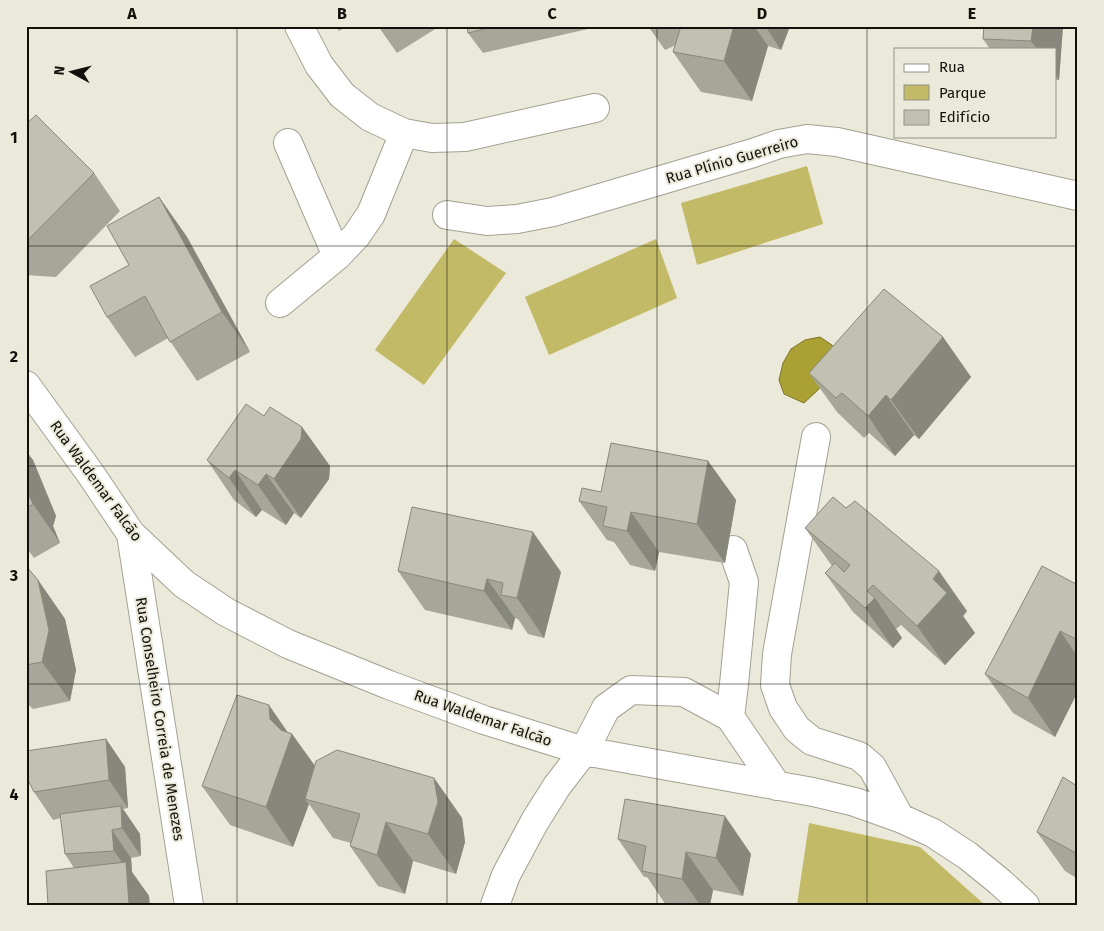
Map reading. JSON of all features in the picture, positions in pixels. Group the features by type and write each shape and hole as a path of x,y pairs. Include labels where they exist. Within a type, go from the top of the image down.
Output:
{"street":[{"path":"299,26 319,65 342,95 370,117 404,133 432,138 465,137 595,108"},
{"path":"280,303 337,256 356,236 371,214 404,133"},
{"name":"Rua Plínio Guerreiro","path":"447,215 488,221 518,219 553,212 779,144 807,139 837,142 1078,196"},
{"path":"288,143 337,256"},
{"name":"Rua Waldemar Falcão","path":"26,385 132,534 184,584 226,612 288,644 388,685 584,751 813,792 855,802 900,818 933,833 968,856 1025,905"},
{"path":"816,437 777,654 776,685 783,708 797,729 812,741 859,756 872,767 900,818"},
{"name":"Rua Conselheiro Correia de Menezes","path":"132,534 189,905"},
{"path":"730,717 744,582 733,550"},
{"path":"496,905 506,875 535,821 557,786 584,751 606,708 631,690 684,692 730,717 777,786"}],"green space":[{"path":"807,166 823,224 697,265 681,203"},
{"path":"454,239 506,273 424,385 375,350"},
{"path":"656,239 677,298 549,355 525,297"},
{"path":"809,823 920,847 985,905 797,905"}],"shaded area":[{"path":"820,337 832,345 838,359 834,370 819,389 804,403 784,394 779,380 783,363 791,349 805,340"}],"building":[{"path":"467,26 497,26 468,33"},
{"path":"681,26 734,26 724,61 673,52"},
{"path":"984,26 1033,26 1031,41 983,39"},
{"path":"36,115 94,173 29,239 26,239 26,124"},
{"path":"159,197 222,312 170,342 145,296 107,317 90,286 129,265 107,226"},
{"path":"884,289 943,337 891,400 886,395 868,416 842,393 836,398 809,373"},
{"path":"246,404 264,416 270,407 302,427 301,439 274,479 266,474 258,485 235,470 229,478 207,460"},
{"path":"611,443 708,461 697,524 631,512 627,531 603,526 607,507 579,501 582,488 601,492"},
{"path":"26,489 33,504 26,508"},
{"path":"833,497 846,508 855,501 939,571 933,579 947,593 917,626 873,585 867,591 875,598 865,608 825,573 835,563 844,572 850,565 805,528"},
{"path":"412,507 533,532 517,598 501,595 503,583 487,579 484,591 398,571"},
{"path":"26,566 38,580 49,630 42,662 26,665"},
{"path":"1042,566 1078,585 1078,640 1060,631 1028,698 985,674"},
{"path":"237,695 269,705 270,719 281,730 292,734 266,807 202,786"},
{"path":"106,739 109,780 34,792 26,776 26,751"},
{"path":"337,750 434,778 438,802 428,834 386,822 377,855 350,846 360,814 305,799 316,761"},
{"path":"1063,777 1078,785 1078,854 1037,832"},
{"path":"625,799 725,816 716,858 686,852 682,879 642,871 646,846 618,839"},
{"path":"121,806 122,828 112,830 114,851 65,854 60,814"},
{"path":"126,862 129,905 48,905 46,871"}]}
